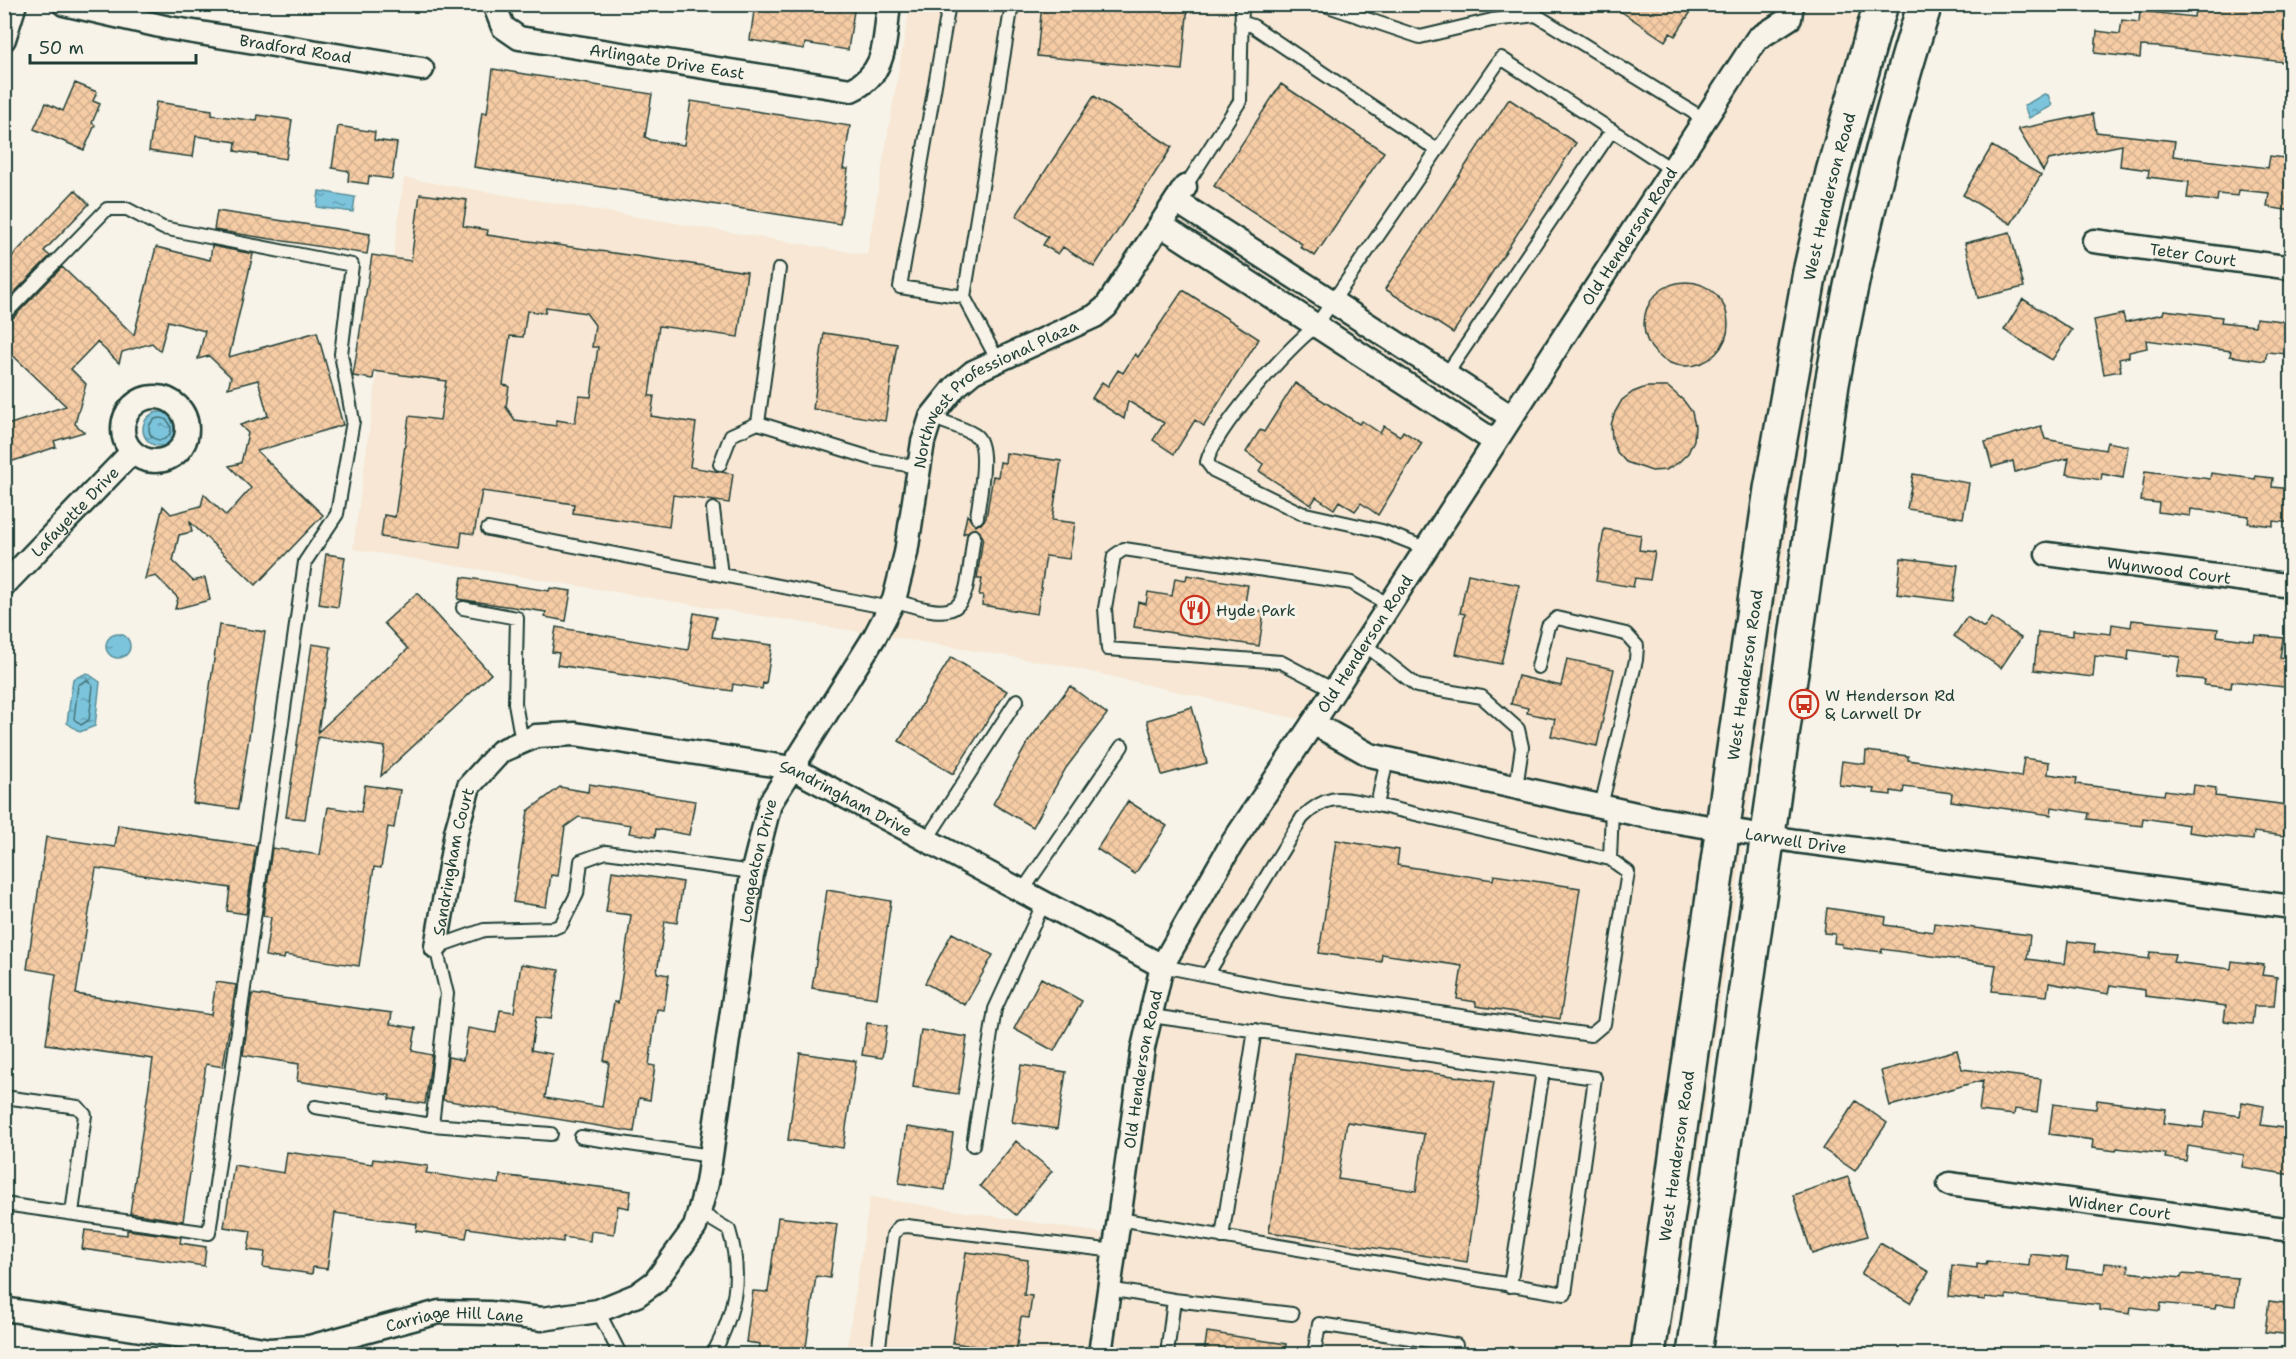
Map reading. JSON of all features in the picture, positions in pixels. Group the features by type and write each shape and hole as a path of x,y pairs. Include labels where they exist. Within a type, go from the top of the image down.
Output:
{"main road":[{"name":"West Henderson Road","path":"1648,1354 1771,489 1810,272 1836,161 1881,4"},
{"path":"1694,1354 1814,499 1847,297 1900,81 1925,4"}],"street":[{"path":"4,39 15,4"},
{"name":"Bradford Road","path":"64,4 169,28 422,69"},
{"name":"Arlingate Drive East","path":"494,4 503,27 519,38 851,90 867,83 878,70 889,4"},
{"name":"Old Henderson Road","path":"1100,1354 1143,1048 1162,966 1231,845 1313,723 1671,169 1757,39 1790,18 1792,4"},
{"path":"1180,194 1332,302 1510,416"},
{"name":"Northwest Professional Plaza","path":"892,604 906,553 918,467 931,417 955,387 973,372 1095,316 1106,307 1180,194"},
{"path":"1161,225 1494,441"},
{"name":"Teter Court","path":"2094,241 2292,268"},
{"name":"Lafayette Drive","path":"9,573 132,452"},
{"name":"Wynwood Court","path":"2047,554 2292,586"},
{"name":"Longeaton Drive","path":"711,1156 752,872 770,803 875,636 892,604"},
{"name":"Larwell Drive","path":"1313,723 1370,755 1721,830 2292,907"},
{"name":"Sandringham Drive","path":"501,751 536,736 575,734 792,768 1162,966"},
{"name":"Sandringham Court","path":"436,946 456,832 469,786 501,751"},
{"name":"Carriage Hill Lane","path":"4,1309 270,1350 309,1347 439,1312 489,1313 542,1319 598,1311 637,1295 655,1282 695,1227 711,1156"},
{"name":"Widner Court","path":"1949,1184 2292,1230"}],"lane":[{"path":"949,4 900,287 964,297"},
{"path":"998,361 964,297 1012,4"},
{"path":"1180,194 1240,101 1242,4"},
{"path":"1322,4 1420,37 1492,20 1536,15 1704,119"},
{"path":"1241,22 1253,26 1437,150"},
{"path":"1425,548 1382,531 1301,513 1212,470 1208,462 1210,450 1229,422 1296,342 1315,327 1501,58 1671,169"},
{"path":"1446,375 1612,130"},
{"path":"4,315 107,209 127,209 163,228 352,265 341,354 353,421 337,514 306,562 209,1233 4,1203"},
{"path":"758,423 779,269"},
{"path":"931,417 976,435 982,441 984,454 977,517"},
{"path":"720,464 731,435 758,423 874,459 918,467"},
{"path":"713,509 721,575"},
{"path":"488,529 721,575 945,613 963,600 974,536"},
{"path":"1334,690 1281,662 1108,649 1105,608 1114,556 1124,549 1352,583 1389,605"},
{"path":"463,608 517,618 515,703 522,742"},
{"path":"1538,667 1548,626 1557,618 1626,634 1637,646 1606,807 1610,859"},
{"path":"1364,644 1417,686 1482,697 1518,729 1522,747 1516,788"},
{"path":"927,839 1017,700"},
{"path":"1023,890 1122,746"},
{"path":"1377,805 1387,759"},
{"path":"1162,966 1207,975 1282,990 1592,1035 1604,1024 1628,872 1610,859 1377,805 1340,798 1318,802 1302,818 1207,975"},
{"path":"436,946 484,930 554,928 561,925 577,894 581,861 606,852 752,872"},
{"path":"973,1145 995,1009 1044,902"},
{"name":"Sandringham Court","path":"432,1125 447,994 436,946"},
{"path":"1119,1219 1565,1294 1595,1078 1151,1016"},
{"path":"1222,1237 1255,1030"},
{"path":"1510,1286 1543,1071"},
{"path":"4,1097 78,1107 85,1115 72,1213"},
{"path":"315,1107 432,1125 550,1134"},
{"path":"581,1137 711,1156"},
{"path":"699,1212 729,1230 738,1267 724,1334 713,1354"},
{"path":"878,1354 893,1235 899,1227 907,1226 1115,1251"},
{"path":"1109,1289 1174,1300 1292,1314"},
{"path":"1167,1354 1174,1300"},
{"path":"598,1311 620,1354"},
{"path":"1314,1354 1319,1324 1456,1344"}],"shaded area":[{"path":"910,5 1883,5 1835,247 1804,431 1669,1354 846,1354 870,1197 1120,1236 1160,993 1310,722 1061,665 353,549 404,178 867,255"}],"water":[{"path":"2044,94 2048,95 2052,106 2029,118 2024,106"},
{"path":"319,191 355,197 353,212 317,207"},
{"path":"160,412 172,417 177,429 172,441 160,446 148,441 143,429 148,417"},
{"path":"118,634 127,637 130,646 127,655 118,658 109,655 106,646 109,637"},
{"path":"87,673 100,682 95,726 80,732 67,723 73,679"}],"building":[{"path":"755,4 855,4 848,50 805,43 804,49 750,40"},
{"path":"1042,4 1188,4 1182,70 1037,56"},
{"path":"1610,4 1696,4 1675,36 1670,33 1665,41"},
{"path":"2196,4 2292,6 2292,63 2141,46 2140,58 2095,53 2097,31 2120,34 2122,20 2139,22 2140,11 2194,17"},
{"path":"493,69 652,94 645,137 651,140 684,145 691,101 850,126 843,169 848,169 840,224 474,167 482,112 487,113"},
{"path":"75,83 97,92 93,101 100,104 92,123 95,125 84,150 34,129 46,103 63,111"},
{"path":"1281,84 1384,152 1315,256 1300,247 1302,244 1214,186"},
{"path":"1094,96 1172,147 1094,267 1063,247 1058,254 1043,245 1048,237 1016,216"},
{"path":"1509,99 1576,143 1453,333 1385,289"},
{"path":"156,102 212,110 212,115 257,121 258,115 292,120 286,159 235,151 236,142 196,136 193,157 149,151"},
{"path":"2093,114 2096,132 2175,141 2173,156 2268,168 2270,156 2292,159 2292,211 2267,207 2269,193 2239,190 2238,196 2218,194 2217,201 2187,198 2189,182 2148,177 2149,170 2120,166 2122,145 2049,160 2043,171 2018,129"},
{"path":"338,126 375,132 374,140 397,143 392,179 369,176 368,184 348,181 349,171 332,168"},
{"path":"1992,146 2041,175 2011,224 1963,195"},
{"path":"75,190 89,204 44,251 50,256 4,303 4,265"},
{"path":"420,194 467,200 463,226 488,230 487,235 747,272 738,337 659,326 649,396 654,396 651,416 696,423 690,467 733,474 729,503 673,495 669,527 573,513 574,504 482,491 474,534 462,532 460,548 381,537 384,515 395,517 409,416 440,420 446,381 374,371 373,379 353,376 372,255 411,261","holes":["546,307 586,313 595,325 592,347 598,347 591,397 579,396 575,423 556,420 556,426 515,420 506,407 509,386 503,385 510,336 523,337 527,311 545,313"]},
{"path":"217,211 370,234 367,254 214,230"},
{"path":"2010,232 2024,287 1978,298 1965,243"},
{"path":"212,246 253,254 229,357 317,332 343,425 257,451 323,515 256,585 190,522 192,532 179,535 173,561 193,581 205,578 210,600 175,609 178,598 156,576 145,579 163,506 171,514 201,506 204,494 226,516 251,488 229,466 241,463 248,433 240,425 268,416 258,380 228,388 231,377 209,356 198,359 205,331 168,321 160,351 152,343 122,352 119,363 97,342 71,369 86,384 75,424 84,432 54,441 56,447 4,464 4,426 66,406 4,347 4,323 10,321 62,267 134,335 156,247 210,260"},
{"path":"1686,282 1702,285 1716,294 1725,308 1728,324 1725,340 1716,354 1702,363 1686,366 1670,363 1656,354 1647,340 1644,324 1647,308 1656,294 1670,285"},
{"path":"1183,290 1259,339 1204,426 1195,420 1174,454 1153,440 1164,423 1128,401 1124,419 1092,398 1102,382 1108,386 1118,370 1123,373 1135,354 1138,357"},
{"path":"2023,299 2072,330 2052,360 2004,330"},
{"path":"2164,310 2222,317 2221,322 2255,326 2256,318 2291,322 2287,354 2267,352 2265,361 2230,356 2231,351 2146,340 2147,348 2129,352 2129,357 2119,359 2121,371 2104,374 2094,320 2123,314 2125,322 2163,314"},
{"path":"824,333 897,344 885,421 813,409"},
{"path":"1295,383 1359,424 1362,421 1380,433 1384,426 1400,436 1403,431 1422,443 1378,515 1361,503 1355,511 1339,501 1334,509 1316,497 1311,505 1259,471 1263,464 1246,452 1260,430 1264,432"},
{"path":"1646,387 1668,387 1684,401 1692,412 1695,426 1694,440 1688,453 1666,470 1652,471 1626,462 1617,452 1612,439 1611,425 1622,400"},
{"path":"2041,426 2045,439 2105,450 2107,442 2128,446 2123,478 2102,474 2101,480 2066,474 2069,458 2015,472 2013,461 1992,467 1985,442"},
{"path":"1006,453 1061,461 1052,520 1075,523 1069,559 1046,556 1037,614 982,605 983,595 979,595 982,579 977,579 983,537 976,528 963,534 967,515 975,525 981,524 986,518 993,476 998,477 1000,462 1005,463"},
{"path":"2145,471 2210,479 2211,473 2255,479 2256,476 2273,478 2272,487 2292,489 2292,523 2273,521 2273,526 2248,523 2249,516 2191,509 2190,516 2158,512 2159,503 2141,501"},
{"path":"1913,474 1969,483 1963,518 1907,509"},
{"path":"1604,529 1641,535 1639,550 1655,552 1650,580 1635,578 1633,587 1596,581"},
{"path":"326,554 345,557 338,607 319,604"},
{"path":"1901,558 1958,565 1953,601 1897,594"},
{"path":"1468,574 1519,585 1501,664 1456,654 1465,614 1460,613"},
{"name":"Hyde Park","path":"1187,575 1248,585 1244,609 1264,612 1259,646 1134,627 1138,602 1146,604 1148,592 1172,596 1175,578 1186,580"},
{"path":"462,577 549,591 550,588 571,591 566,621 545,617 546,612 458,599"},
{"path":"417,593 491,674 381,776 385,747 318,737 305,819 286,817 312,644 331,647 318,732 408,649 384,623"},
{"path":"694,613 716,617 712,637 772,645 766,684 763,683 762,689 733,684 732,691 557,665 559,653 552,652 556,627 688,650"},
{"path":"1967,617 1984,628 1991,618 2021,638 2001,668 1954,636"},
{"path":"2132,620 2218,629 2217,636 2254,641 2255,635 2283,638 2280,658 2292,660 2292,688 2232,681 2231,688 2204,685 2205,680 2177,677 2180,657 2129,650 2128,660 2095,656 2093,677 2034,670 2038,632 2073,636 2073,630 2111,634 2112,624 2131,627"},
{"path":"219,625 265,632 238,809 193,803"},
{"path":"951,657 1007,691 953,774 899,741"},
{"path":"1567,659 1614,669 1597,746 1551,736 1555,719 1527,713 1528,708 1511,704 1518,676 1561,686"},
{"path":"1070,686 1107,714 1066,768 1033,827 993,804 1028,742"},
{"path":"1192,707 1207,763 1162,775 1147,720"},
{"path":"1866,751 1908,756 1908,760 2021,777 2024,758 2049,762 2048,774 2077,778 2076,784 2164,795 2165,790 2193,794 2194,785 2216,788 2215,796 2288,805 2284,836 2254,832 2253,840 2188,832 2189,825 2143,818 2142,826 2088,819 2089,813 2052,807 2051,815 1951,801 1952,793 1904,787 1903,793 1891,791 1891,795 1874,793 1875,789 1839,785 1842,761 1865,764"},
{"path":"589,784 695,801 689,835 656,829 655,837 629,833 631,825 579,817 565,827 558,876 551,875 546,907 513,902 528,811 560,787 588,792"},
{"path":"365,785 400,790 394,828 388,827 381,868 374,867 359,966 285,955 284,959 265,956 271,917 263,916 272,848 320,855 328,807 361,812"},
{"path":"1128,801 1167,826 1135,874 1097,849"},
{"path":"118,825 256,846 246,914 227,911 230,888 96,868 76,994 211,1015 216,982 236,985 223,1067 206,1064 183,1221 130,1213 153,1059 46,1044 56,974 27,969 46,837 115,847"},
{"path":"1336,840 1399,850 1397,865 1493,880 1494,875 1580,888 1560,1019 1476,1006 1476,1002 1457,999 1462,966 1382,954 1381,962 1319,953"},
{"path":"612,871 683,882 677,923 665,921 657,973 669,975 664,1010 657,1009 649,1065 655,1066 650,1100 639,1098 634,1132 443,1100 448,1057 463,1060 468,1028 496,1033 500,1010 514,1012 521,964 559,970 551,1019 536,1017 531,1050 552,1054 545,1098 602,1107 609,1062 604,1061 614,1002 618,1003 631,915 606,912"},
{"path":"827,890 891,901 877,998 812,988"},
{"path":"1827,908 1886,917 1885,925 1933,932 1934,923 2030,935 2027,959 2065,964 2068,941 2095,944 2094,952 2149,959 2150,952 2175,954 2173,962 2231,969 2232,961 2264,965 2262,975 2277,977 2274,1006 2254,1006 2252,1024 2224,1021 2226,1006 2145,996 2145,990 2110,985 2108,994 2049,983 2047,996 1992,991 1996,965 1882,949 1882,952 1842,947 1842,944 1834,943 1835,934 1824,933"},
{"path":"952,933 993,955 965,1005 925,983"},
{"path":"1041,978 1082,1001 1054,1051 1014,1029"},
{"path":"252,994 392,1013 390,1024 416,1028 412,1051 432,1055 425,1104 389,1099 390,1095 297,1081 299,1064 243,1055"},
{"path":"867,1023 887,1026 882,1058 862,1055"},
{"path":"921,1030 967,1037 958,1094 913,1087"},
{"path":"1957,1050 1962,1069 2041,1079 2037,1112 2015,1109 2014,1115 1979,1111 1983,1080 1890,1106 1881,1071"},
{"path":"800,1053 856,1061 843,1148 788,1140"},
{"path":"1295,1053 1494,1082 1467,1262 1269,1232","holes":["1347,1122 1424,1134 1416,1191 1338,1179"]},
{"path":"1021,1065 1066,1072 1057,1129 1012,1122"},
{"path":"2097,1100 2166,1109 2164,1123 2203,1128 2206,1111 2240,1116 2242,1102 2264,1106 2261,1125 2292,1129 2292,1175 2242,1167 2244,1155 2188,1146 2186,1161 2165,1158 2166,1154 2117,1148 2116,1151 2092,1148 2093,1140 2049,1134 2053,1104 2096,1109"},
{"path":"1856,1101 1887,1123 1855,1171 1823,1149"},
{"path":"907,1127 953,1134 945,1190 899,1183"},
{"path":"1016,1141 1052,1171 1016,1215 980,1186"},
{"path":"287,1152 372,1164 373,1159 428,1166 426,1173 499,1184 500,1175 631,1191 629,1208 618,1206 614,1234 591,1231 590,1241 563,1237 563,1242 468,1228 466,1238 416,1231 417,1224 335,1213 327,1269 313,1267 312,1274 263,1267 265,1252 248,1250 251,1231 224,1227 234,1165 284,1173"},
{"path":"1848,1177 1867,1236 1812,1254 1793,1195"},
{"path":"778,1217 837,1224 830,1278 816,1276 805,1354 759,1354 760,1344 746,1342 753,1291 768,1292"},
{"path":"85,1230 127,1235 127,1230 181,1237 180,1243 206,1247 204,1266 82,1249"},
{"path":"1880,1243 1929,1272 1910,1303 1861,1274"},
{"path":"966,1252 1028,1260 1024,1295 1032,1296 1029,1318 1021,1317 1016,1352 953,1343"},
{"path":"2030,1254 2068,1258 2066,1269 2104,1273 2105,1263 2129,1265 2128,1272 2181,1278 2182,1274 2238,1278 2235,1306 2216,1304 2215,1309 2161,1303 2160,1311 2131,1307 2130,1314 2100,1310 2100,1305 2006,1295 2006,1299 1985,1297 1985,1300 1949,1296 1952,1265 1977,1268 1977,1264 1986,1265 1987,1261 2029,1266"},
{"path":"2269,1301 2292,1304 2292,1335 2265,1332"},
{"path":"1207,1332 1286,1344 1285,1354 1204,1354"}],"place":[{"name":"Hyde Park","path":"1195,610"},
{"name":"W Henderson Rd & Larwell Dr","path":"1804,704"}]}
